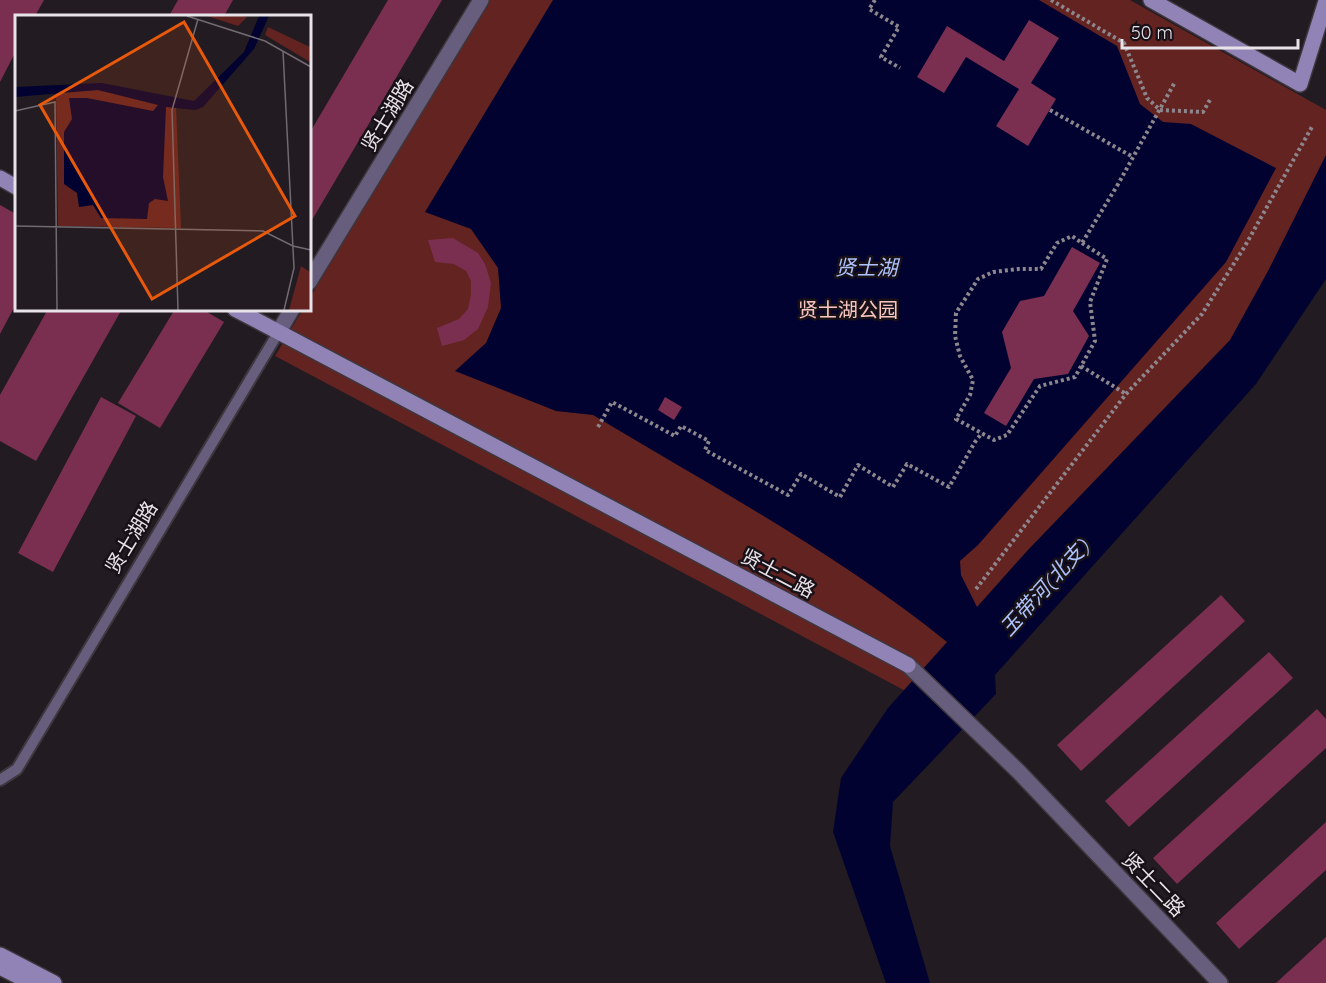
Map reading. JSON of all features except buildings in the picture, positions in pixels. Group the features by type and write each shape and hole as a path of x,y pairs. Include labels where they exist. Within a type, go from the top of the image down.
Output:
{"street":[{"name":"贤士湖路","path":"310,280 481,0"},
{"path":"1151,0 1300,84 1326,1"},
{"path":"0,178 15,186"},
{"name":"贤士二路","path":"238,310 908,665 1018,771 1220,983"},
{"name":"贤士湖路","path":"278,333 291,310"},
{"path":"0,955 54,983"},
{"path":"0,967 31,983"}],"lane":[{"name":"贤士湖路","path":"0,780 17,769 278,333"}],"path":[{"path":"875,0 869,9 899,27 881,57 900,68"},
{"path":"1052,0 1124,43 1147,98 1160,110 1203,112 1211,98"},
{"path":"1082,243 1175,82"},
{"path":"1050,110 1133,157"},
{"path":"976,589 1126,394 1202,314 1245,246 1313,125"},
{"path":"1072,236 1107,259 1089,302 1095,341 1081,366 1075,377 1040,386 1007,435 994,441 956,418 970,395 973,381 960,356 955,336 956,313 978,279 993,272 1041,269 1057,243 1072,236"},
{"path":"1081,366 1126,394"},
{"path":"598,427 612,402 675,436 681,426 709,441 705,450 788,495 801,474 840,497 858,465 893,487 907,464 949,487 981,434"}],"green space":[{"name":"贤士湖","path":"490,0 1130,0 1326,110 1326,167 1233,344 915,696 275,356 302,310 310,310 310,297"}],"water":[{"name":"贤士湖","path":"553,0 1039,0 1117,46 1140,104 1163,122 1191,124 1276,168 1226,262 978,545 960,561 961,575 977,607 1027,551 1230,340 1268,271 1326,155 1326,279 1256,384 995,675 996,694 893,802 890,846 930,983 886,983 833,832 841,778 888,708 947,642 819,550 593,415 556,411 455,371 486,343 501,308 498,268 471,229 425,212"}],"park label":[{"name":"贤士湖公园","path":"848,309"}],"water label":[{"name":"玉带河(北支)","path":"1044,587"}]}
